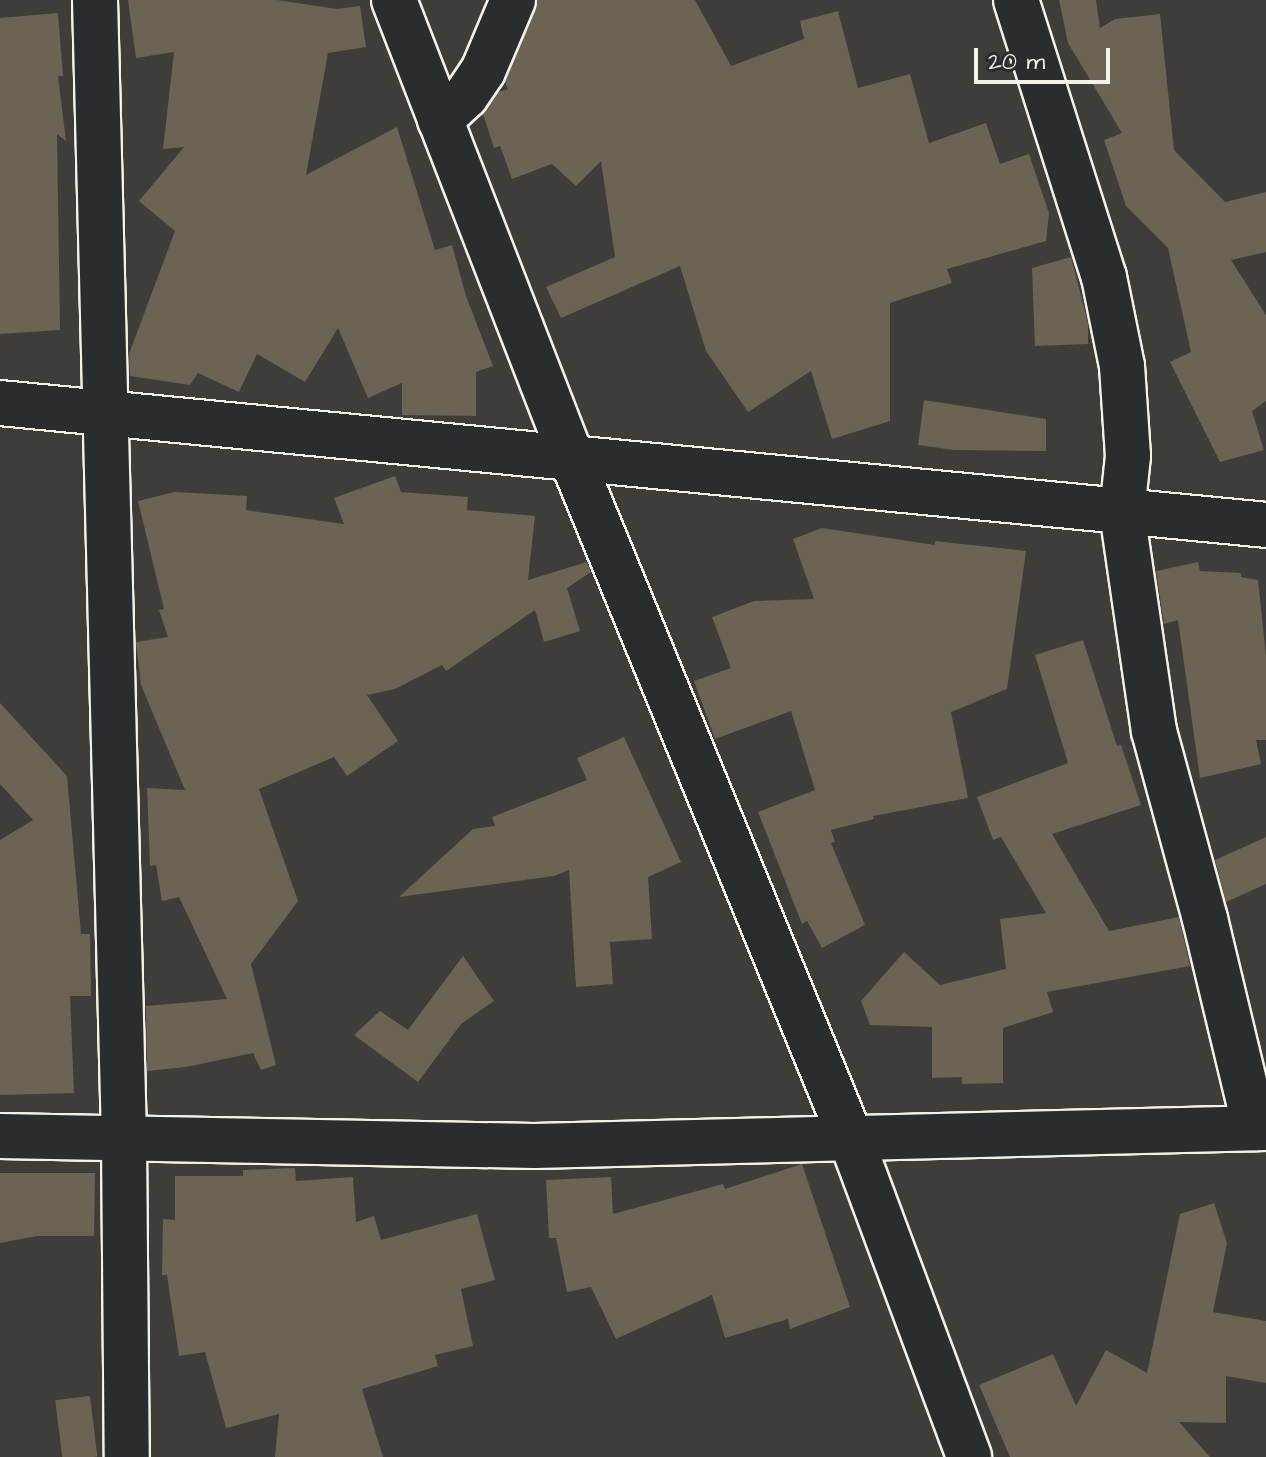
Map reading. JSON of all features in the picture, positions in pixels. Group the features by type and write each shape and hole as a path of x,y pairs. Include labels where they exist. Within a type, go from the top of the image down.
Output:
{"street":[{"path":"95,0 124,1141 127,1457"},
{"path":"394,0 571,457 851,1139 969,1457"},
{"path":"440,120 466,96 483,71 513,0"},
{"path":"0,1136 124,1141 534,1146 1260,1128 1154,731 1122,512 1128,456 1119,351 1104,277 1016,0"},
{"path":"0,403 1266,525"}],"building":[{"path":"128,0 277,0 337,9 360,6 366,47 328,53 306,175 397,127 435,250 452,245 466,296 493,366 476,372 476,416 402,415 402,383 368,398 338,328 305,382 257,354 239,392 198,373 190,385 130,376 129,354 175,231 139,201 184,147 163,149 174,52 136,58"},
{"path":"537,0 695,0 731,66 804,39 800,21 838,11 858,88 910,74 929,143 986,123 1000,164 1029,154 1049,213 1046,241 947,269 952,283 890,303 890,421 832,439 811,371 748,412 706,351 680,266 561,318 546,287 615,257 601,161 576,186 552,164 512,179 500,146 494,148 483,114 499,92 508,89 505,82"},
{"path":"1059,0 1096,0 1100,28 1115,19 1160,14 1174,150 1225,202 1266,192 1266,252 1231,260 1266,315 1266,401 1252,411 1264,450 1220,462 1170,362 1191,352 1168,248 1126,206 1104,140 1122,133 1068,43"},
{"path":"58,13 63,76 58,76 66,141 57,134 60,330 0,334 0,18"},
{"path":"1071,257 1088,323 1088,344 1035,346 1032,268"},
{"path":"924,400 1046,419 1046,451 954,450 918,445"},
{"path":"395,476 401,492 468,497 467,510 535,516 528,580 587,562 591,572 567,588 580,631 544,642 535,610 446,671 442,665 395,689 367,695 398,741 347,776 334,757 259,789 298,901 251,964 276,1065 261,1070 253,1053 186,1067 147,1071 146,1006 227,999 179,897 162,901 156,865 150,866 147,788 185,790 141,685 136,642 168,637 159,610 164,609 138,501 175,492 247,496 246,510 344,524 334,498"},
{"path":"822,528 935,545 935,541 1026,551 1007,689 951,712 968,798 873,816 874,819 831,830 835,842 831,843 865,925 822,948 807,921 802,924 758,812 815,790 791,711 715,739 694,681 731,668 712,617 754,601 814,599 793,539"},
{"path":"1198,562 1200,571 1241,573 1241,577 1258,580 1266,656 1266,740 1256,740 1261,764 1200,778 1178,620 1164,624 1156,571"},
{"path":"1083,640 1117,746 1121,745 1141,805 1052,834 1109,931 1179,917 1190,966 1047,992 1053,1012 1003,1028 1003,1083 962,1084 962,1077 932,1078 932,1027 870,1025 861,1001 904,952 940,985 1006,969 1000,919 1046,913 1001,837 993,840 977,797 1068,763 1035,655"},
{"path":"0,703 67,776 81,934 90,934 91,996 70,996 74,1093 0,1095 0,840 33,820 0,784"},
{"path":"624,737 681,862 648,877 652,939 610,942 613,984 576,987 569,870 554,876 399,897 473,829 495,826 492,817 587,780 577,758"},
{"path":"1266,837 1266,884 1226,902 1215,860"},
{"path":"463,956 494,1001 461,1024 418,1082 354,1035 380,1011 408,1030"},
{"path":"802,1164 850,1307 790,1329 788,1319 725,1338 712,1295 616,1339 591,1287 567,1292 556,1238 549,1238 546,1180 611,1177 613,1214 723,1184 725,1189"},
{"path":"295,1168 296,1181 353,1177 356,1222 374,1216 381,1240 477,1214 495,1280 461,1289 473,1346 435,1355 438,1366 362,1389 383,1457 275,1457 279,1414 226,1428 205,1352 179,1356 167,1275 162,1275 163,1219 175,1220 175,1176 243,1176 243,1170"},
{"path":"0,1173 95,1173 94,1236 37,1236 0,1243"},
{"path":"1214,1203 1227,1243 1213,1312 1266,1321 1266,1383 1226,1376 1226,1423 1179,1422 1210,1457 1010,1457 979,1385 1053,1354 1076,1406 1106,1350 1147,1373 1180,1214"},
{"path":"90,1396 97,1457 62,1457 55,1400"}]}
